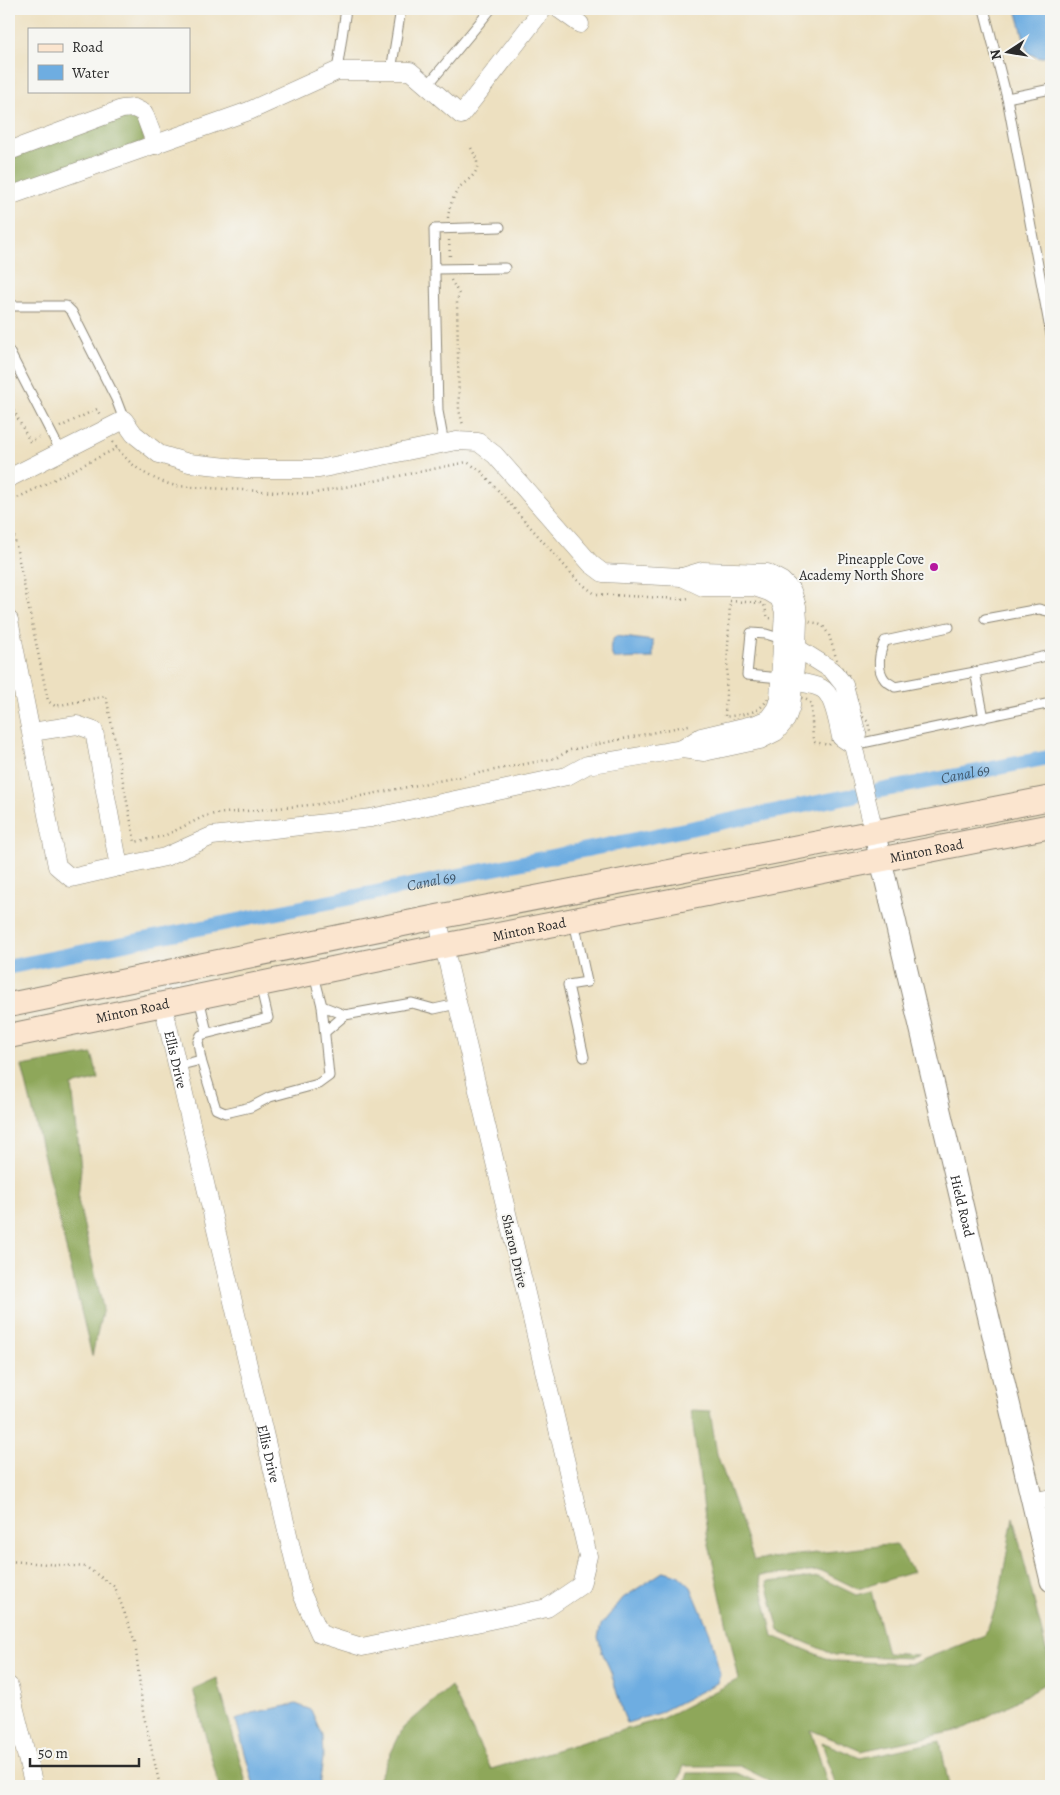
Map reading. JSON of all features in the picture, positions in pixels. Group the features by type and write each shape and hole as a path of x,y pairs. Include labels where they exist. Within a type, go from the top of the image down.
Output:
{"main road":[{"name":"Minton Road","path":"9,1005 874,831 1051,798"},
{"name":"Minton Road","path":"9,1036 1045,825"}],"street":[{"path":"9,196 249,111 337,71 410,71 462,115 543,9"},
{"path":"559,9 580,24"},
{"path":"9,151 122,109 134,108 144,113 156,145"},
{"path":"9,478 124,420 134,434 159,454 189,463 248,469 319,470 444,444 466,441 478,442 495,455 591,564 603,573 682,577 702,571 723,590 767,573 782,581 792,591 797,606 789,643 786,680 776,708 768,719 718,741 701,737 682,748 587,765 567,776 371,818 212,836 165,857 71,878 57,866 9,620"},
{"path":"789,643 832,670 844,685 856,734 853,745 874,831"},
{"path":"786,680 822,688 828,694 834,706 840,738 853,745"},
{"path":"32,732 76,725 94,731 120,867"},
{"name":"Hield Road","path":"874,831 1042,1500 1051,1581"},
{"name":"Sharon Drive","path":"437,918 588,1556 581,1585"},
{"name":"Ellis Drive","path":"163,1005 302,1594 320,1634 362,1647 547,1608 581,1585"},
{"path":"9,1686 34,1786"}],"lane":[{"path":"337,71 346,9"},
{"path":"391,71 402,9"},
{"path":"427,86 491,9"},
{"path":"984,9 1007,98 1051,334"},
{"path":"1007,98 1051,89"},
{"path":"444,444 438,411 434,229 500,227"},
{"path":"435,269 505,268"},
{"path":"9,306 66,306 72,312 116,399 124,420"},
{"path":"9,351 61,452"},
{"path":"985,619 1040,610 1051,612"},
{"path":"949,627 885,641 880,652 880,666 885,680 896,687 1051,655"},
{"path":"786,680 747,675 751,633 766,634 789,643"},
{"path":"975,672 984,718"},
{"path":"853,745 1051,703"},
{"path":"574,921 587,982 568,986 584,1057"},
{"path":"260,984 268,1018 207,1032 200,1035 198,1042 201,1060 216,1109 225,1113 250,1107 270,1097 318,1084 329,1076 322,1006 314,973"},
{"path":"199,998 207,1032"},
{"path":"322,1006 345,1015 412,1004 434,1009 457,1004"},
{"path":"325,1032 345,1015"},
{"path":"178,1066 201,1060"}],"path":[{"path":"467,462 468,450 459,410 457,300 459,294 451,280 448,229 449,208 460,187 476,174 478,168 470,146"},
{"path":"9,401 30,442 97,410 117,448 128,462 159,482 176,486 311,494 467,462 481,471 577,580 595,594 680,600 696,599"},
{"path":"9,502 117,448"},
{"path":"9,512 48,701 54,706 106,696 135,842 164,836 203,817 214,814 320,804 556,758 570,750 689,724"},
{"path":"721,654 728,654"},
{"path":"9,1562 86,1567 115,1586 135,1642 143,1712 160,1786"}],"green space":[{"path":"124,116 137,118 145,141 9,189 9,159"},
{"path":"92,1054 99,1079 72,1086 81,1168 78,1200 103,1308 92,1356 22,1066"},
{"path":"691,1410 710,1411 717,1454 754,1560 896,1544 913,1572 858,1589 821,1571 759,1576 773,1636 833,1661 912,1664 985,1635 999,1598 1013,1517 1051,1669 1051,1680 1006,1707 961,1730 861,1751 811,1730 828,1786 780,1786 740,1766 684,1766 676,1786 375,1786 403,1728 451,1686 491,1769 661,1719 739,1679 708,1540"},
{"path":"819,1577 856,1595 871,1591 887,1653 918,1655 911,1658 835,1655 779,1631 767,1582"},
{"path":"217,1678 247,1786 219,1786 193,1689"},
{"path":"940,1741 949,1786 836,1786 822,1742 860,1758"},
{"path":"688,1773 737,1773 765,1786 684,1786"}],"water":[{"path":"1016,9 1051,9 1051,55 1039,58 1028,53"},
{"path":"616,636 653,641 653,658 614,659 610,647"},
{"path":"664,1571 678,1575 691,1587 710,1633 720,1675 717,1683 659,1713 627,1723 598,1637 601,1625 623,1598"},
{"path":"296,1704 311,1710 322,1735 323,1759 319,1786 254,1786 236,1720 252,1713"}],"waterway":[{"name":"Canal 69","path":"878,791 1051,757"},
{"name":"Canal 69","path":"9,967 855,795"}],"place":[{"name":"Pineapple Cove Academy North Shore","path":"934,567"}]}
